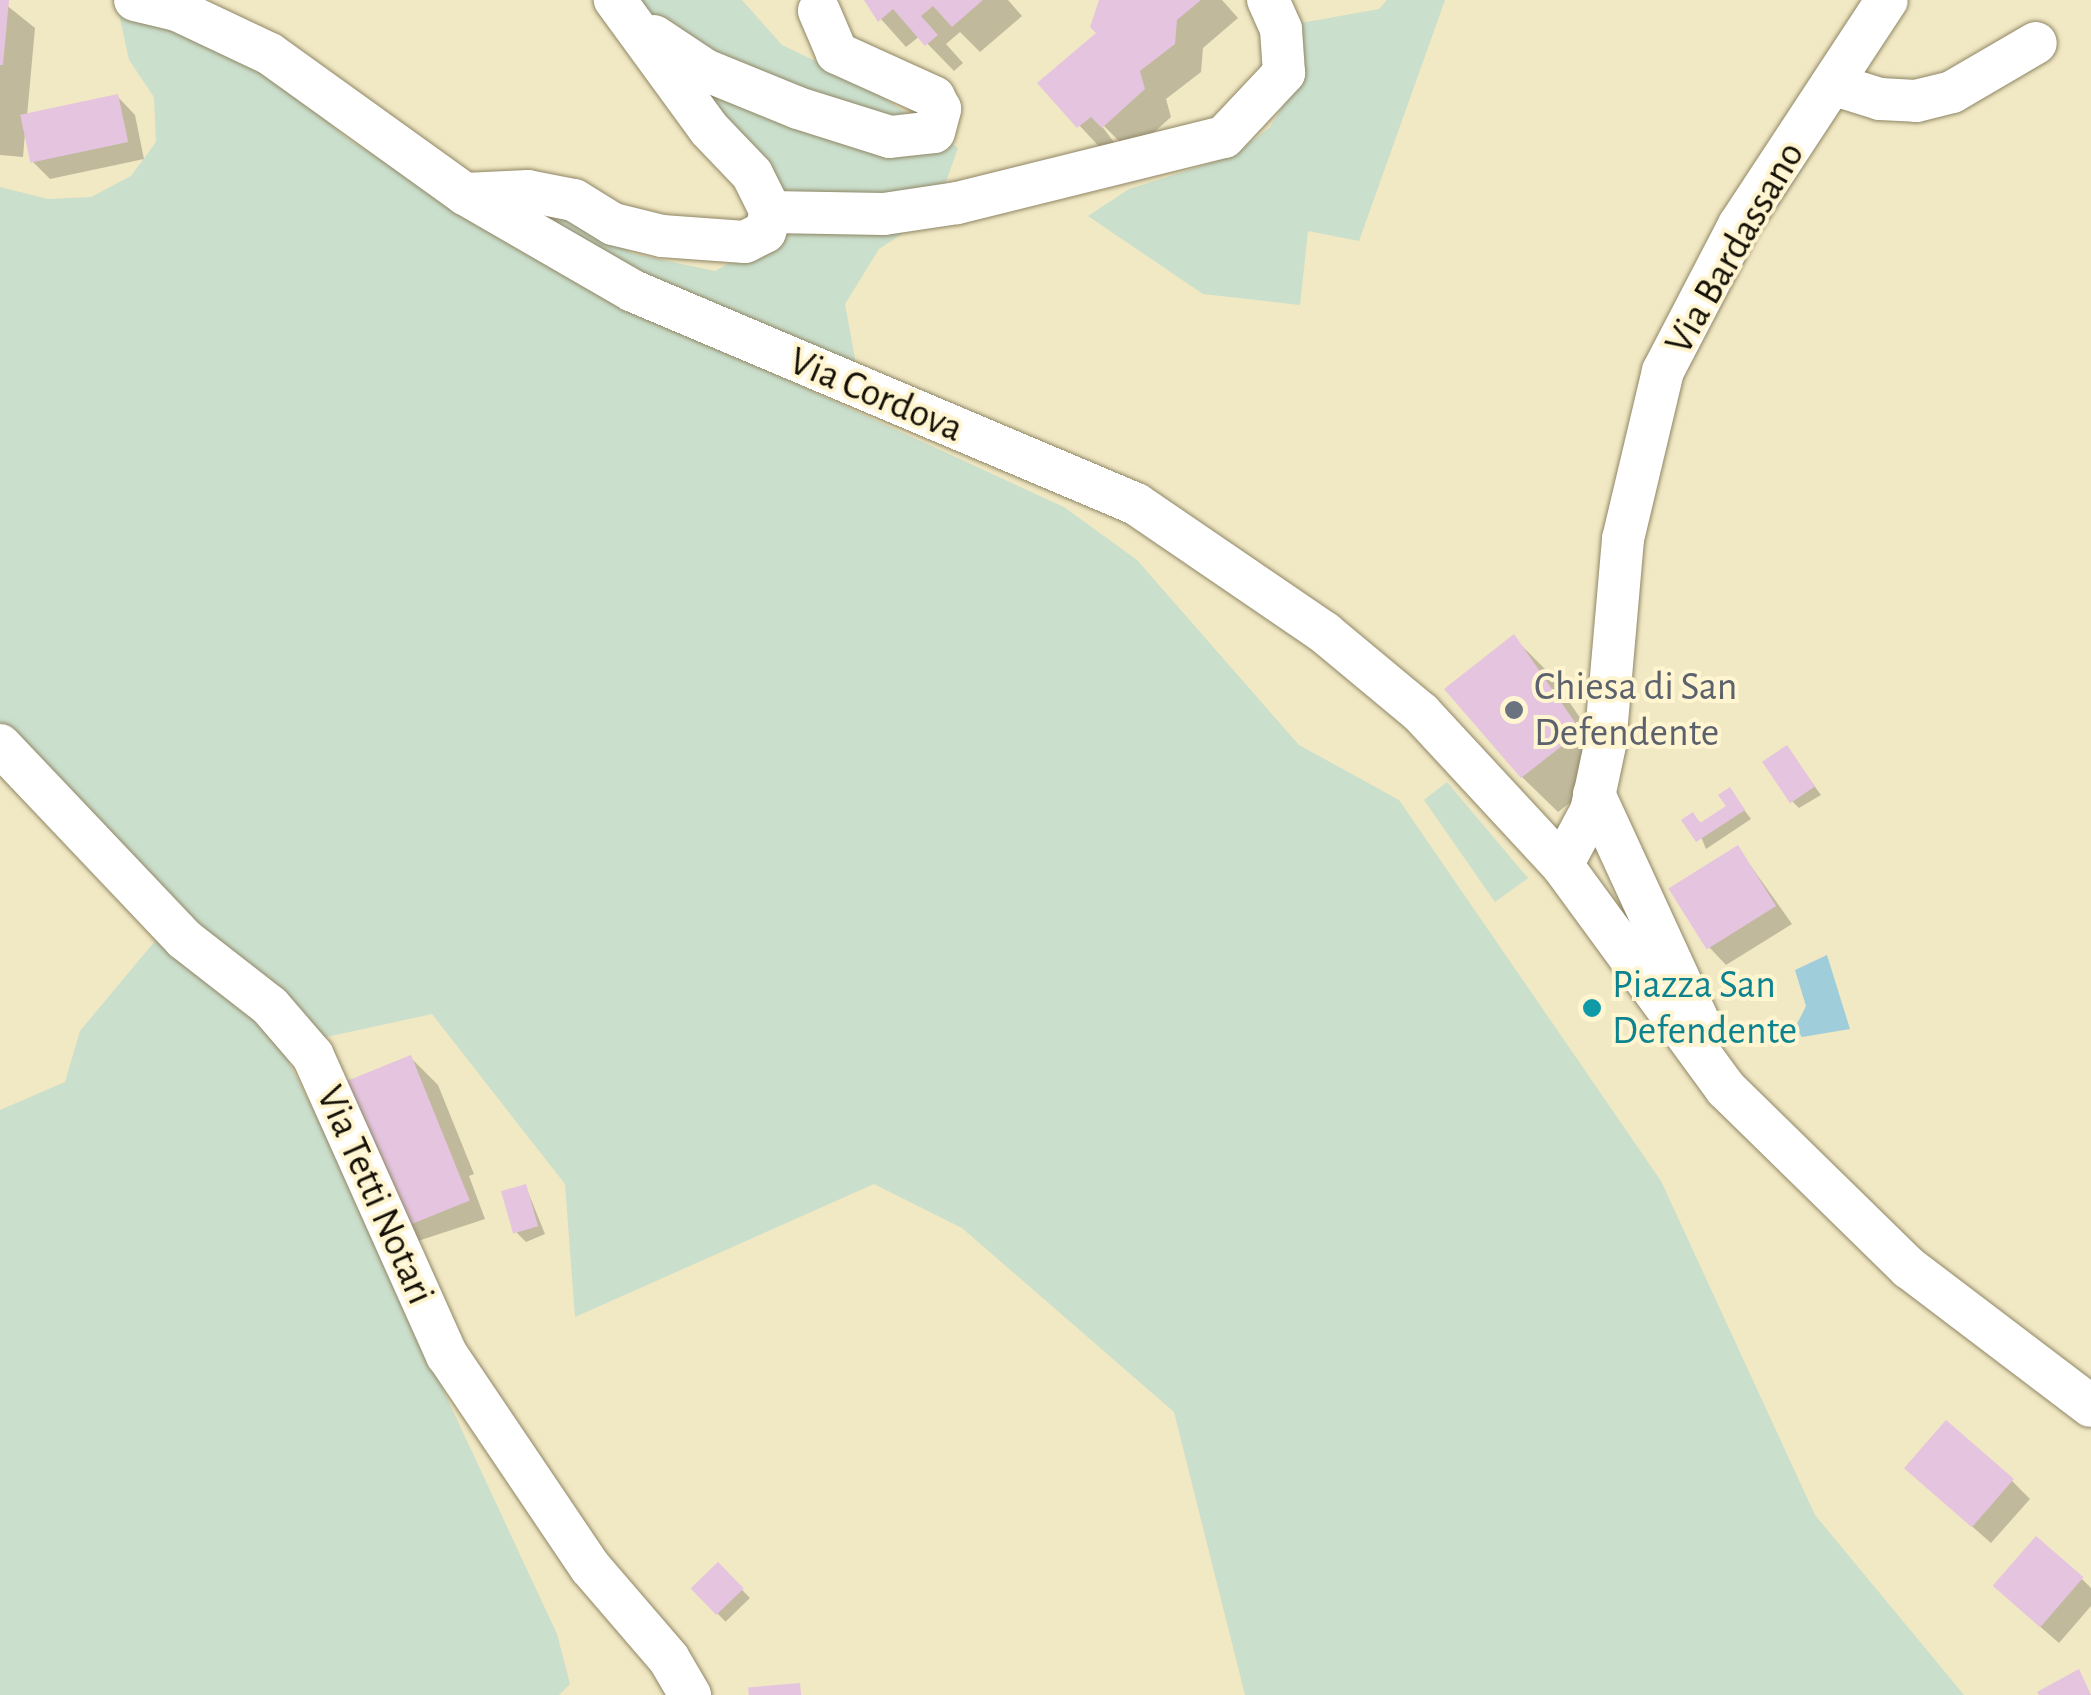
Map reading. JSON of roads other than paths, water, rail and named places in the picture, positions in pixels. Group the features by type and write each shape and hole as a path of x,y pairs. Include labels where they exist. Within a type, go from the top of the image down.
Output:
{"street":[{"name":"Via Cordova","path":"136,0 178,10 270,54 465,194 634,291 1136,504 1325,633 1421,714 1562,865 1726,1089"},
{"path":"771,212 884,214 957,203 1224,137 1284,72 1282,28 1268,0"},
{"name":"Via Bardassano","path":"1562,865 1594,794 1624,538 1663,371 1739,225 1887,0"},
{"path":"465,194 528,190 574,200 613,224 702,240 745,242 765,232 771,212 752,174 709,129 624,11"},
{"path":"624,11 706,70 798,108 890,136 934,132 940,109 934,97 837,52 820,12"},
{"path":"1835,84 1880,100 1916,101 1952,92 2036,43"},
{"name":"Via Tetti Notari","path":"0,745 184,939 270,1006 313,1056 447,1355 590,1566 669,1660 690,1695"},
{"path":"1594,794 1726,1089 1909,1268 2091,1406"}],"water":[{"path":"1827,955 1850,1029 1802,1037 1795,1028 1806,1006 1795,970"}],"place":[{"name":"Chiesa di San Defendente","path":"1514,710"},
{"name":"Piazza San Defendente","path":"1592,1008"}]}
